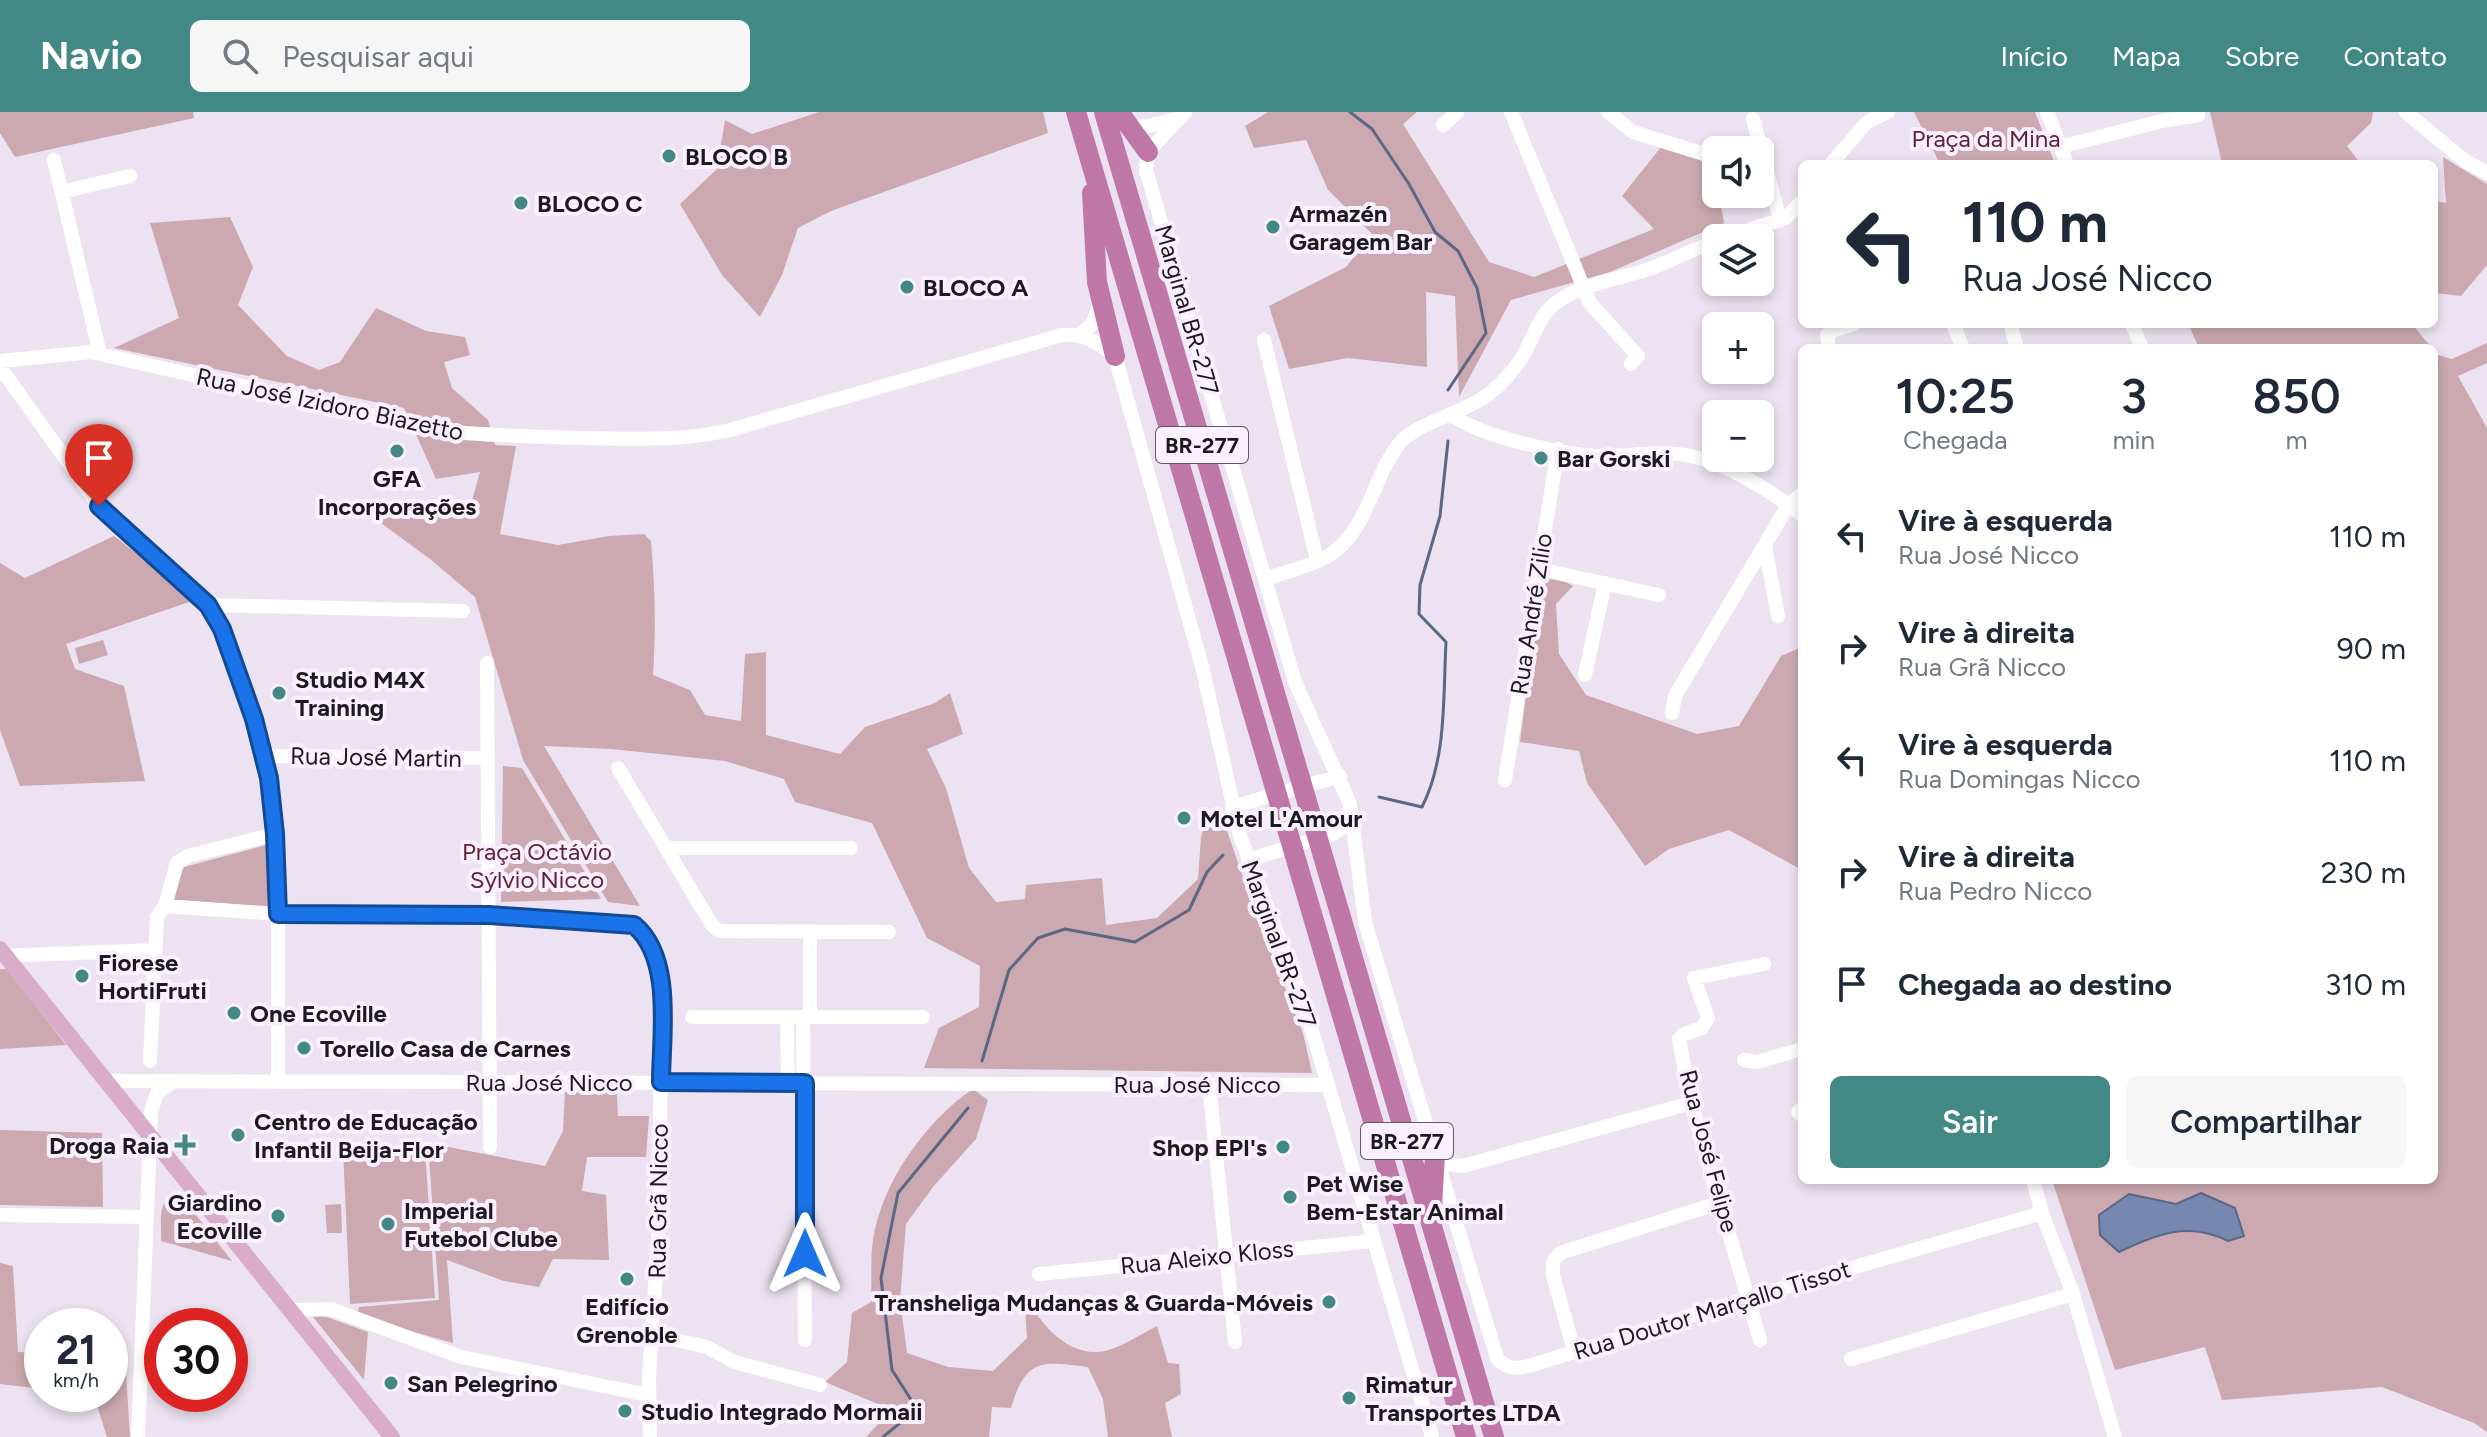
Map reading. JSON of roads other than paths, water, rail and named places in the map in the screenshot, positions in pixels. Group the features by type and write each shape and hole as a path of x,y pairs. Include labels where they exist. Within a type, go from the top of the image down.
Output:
{"highway":[{"name":"BR-277","path":"1076,112 1466,1437"},
{"name":"BR-277","path":"1104,112 1494,1437"},
{"path":"1125,119 1148,152"},
{"path":"1090,157 1096,272 1115,356"},
{"path":"1431,1223 1435,1155"}],"main road":[{"path":"2,954 392,1437"}],"street":[{"path":"1443,125 1457,112"},
{"path":"1511,112 1590,303 1638,356 1631,364"},
{"path":"1608,112 1633,132 1702,153"},
{"path":"1834,160 1867,122 1888,112"},
{"path":"2047,112 2065,160"},
{"path":"2406,112 2465,161 2487,173"},
{"path":"1125,119 1149,126 1183,114"},
{"path":"1148,152 1183,114"},
{"path":"2060,147 2161,116 2198,115"},
{"path":"1753,119 1780,220"},
{"name":"Marginal BR-277","path":"1148,152 1146,170 1302,704 1340,776 1350,804 1365,922 1435,1155"},
{"path":"54,160 100,354"},
{"path":"61,192 130,176"},
{"path":"1767,224 1786,218 1798,205"},
{"path":"1265,579 1328,556 1343,543 1362,518 1400,442 1419,429 1487,395 1509,376 1549,309 1584,290 1702,247"},
{"path":"1101,301 1093,323 1080,335 1100,344 1115,356"},
{"path":"1828,342 1834,330 1841,328"},
{"path":"2012,330 2016,344"},
{"name":"Rua José Izidoro Biazetto","path":"0,364 77,352 100,354 441,431 510,436 656,439 696,437 730,430 1052,337 1080,335"},
{"path":"1264,340 1317,560"},
{"name":"Marginal BR-277","path":"1115,356 1200,657 1232,807 1248,860 1302,997 1432,1437"},
{"path":"0,364 99,506 208,605 228,643 264,756 275,834 278,1081"},
{"path":"1451,415 1469,427 1558,449 1593,455 1678,454 1701,458 1728,470 1798,512"},
{"name":"Rua André Zilio","path":"1505,780 1558,449"},
{"path":"1672,713 1675,696 1789,504 1798,497"},
{"path":"1765,546 1778,616"},
{"path":"1538,569 1659,595"},
{"path":"1585,675 1605,583"},
{"path":"208,605 463,611"},
{"path":"487,663 490,1147"},
{"name":"Rua José Martin","path":"264,756 488,758"},
{"path":"618,768 715,929 723,932 889,932"},
{"path":"1232,807 1340,776"},
{"path":"1248,860 1335,833 1344,826 1350,804"},
{"path":"150,1061 157,917 165,906 175,869 182,858 275,834"},
{"path":"666,848 851,848"},
{"path":"165,906 278,914 489,915"},
{"name":"Rua Grã Nicco","path":"489,915 634,925 650,947 661,980 657,1274 648,1395 650,1437"},
{"path":"805,1340 805,1083 810,932"},
{"path":"2,954 156,950"},
{"name":"Rua José Felipe","path":"1760,1340 1691,1103 1679,1039 1702,1028 1708,1018 1694,978 1764,964"},
{"path":"692,1017 923,1017"},
{"path":"787,1017 788,1083"},
{"path":"1744,1060 1757,1062 1798,1050"},
{"name":"Rua José Nicco","path":"106,1081 1328,1085"},
{"path":"138,1437 153,1102 157,1093 174,1081"},
{"path":"1209,1084 1235,1342"},
{"path":"1435,1155 1448,1164 1463,1166 1691,1103"},
{"name":"Rua Doutor Marçallo Tissot","path":"1435,1155 1497,1358 1513,1369 2042,1213"},
{"path":"2034,1184 2073,1294 2114,1435 2098,1437"},
{"path":"1574,1351 1553,1275 1553,1262 1560,1253 1722,1202"},
{"path":"0,1215 146,1217"},
{"name":"Rua Aleixo Kloss","path":"1039,1274 1374,1241"},
{"path":"1851,1359 2073,1294"},
{"path":"290,1310 331,1309 461,1357 648,1395"},
{"path":"653,1335 707,1347 734,1362 820,1385"}],"water":[{"path":"2201,1193 2235,1208 2244,1236 2228,1241 2199,1232 2173,1232 2119,1252 2100,1235 2099,1215 2129,1194 2176,1204"}],"waterway":[{"path":"1350,112 1372,129 1409,184 1435,232 1458,251 1477,288 1486,333 1448,390"},
{"path":"1379,797 1422,807 1436,768 1442,726 1446,642 1419,614 1420,585 1440,516 1448,441"},
{"path":"982,1061 1009,970 1038,938 1065,929 1135,942 1189,910 1207,872 1223,855"},
{"path":"883,1437 917,1409 892,1370 881,1278 898,1193 968,1108"}],"place":[{"name":"BLOCO B","path":"669,156"},
{"name":"BLOCO C","path":"521,203"},
{"name":"Armazén Garagem Bar","path":"1273,227"},
{"name":"BLOCO A","path":"907,287"},
{"name":"GFA Incorporações","path":"397,451"},
{"name":"Bar Gorski","path":"1541,458"},
{"name":"Studio M4X Training","path":"279,693"},
{"name":"Motel L'Amour","path":"1184,818"},
{"name":"Fiorese HortiFruti","path":"82,976"},
{"name":"One Ecoville","path":"234,1013"},
{"name":"Torello Casa de Carnes","path":"304,1048"},
{"name":"Centro de Educação Infantil Beija-Flor","path":"238,1135"},
{"name":"Droga Raia","path":"185,1145"},
{"name":"Shop EPI's","path":"1283,1147"},
{"name":"Pet Wise Bem-Estar Animal","path":"1290,1197"},
{"name":"Giardino Ecoville","path":"278,1216"},
{"name":"Imperial Futebol Clube","path":"388,1224"},
{"name":"Edifício Grenoble","path":"627,1279"},
{"name":"Transheliga Mudanças & Guarda-Móveis","path":"1329,1302"},
{"name":"San Pelegrino","path":"391,1383"},
{"name":"Rimatur Transportes LTDA","path":"1349,1398"},
{"name":"Studio Integrado Mormaii","path":"625,1411"}],"park label":[{"name":"Praça da Mina","path":"1986,138"},
{"name":"Praça Octávio Sýlvio Nicco","path":"537,865"}]}
